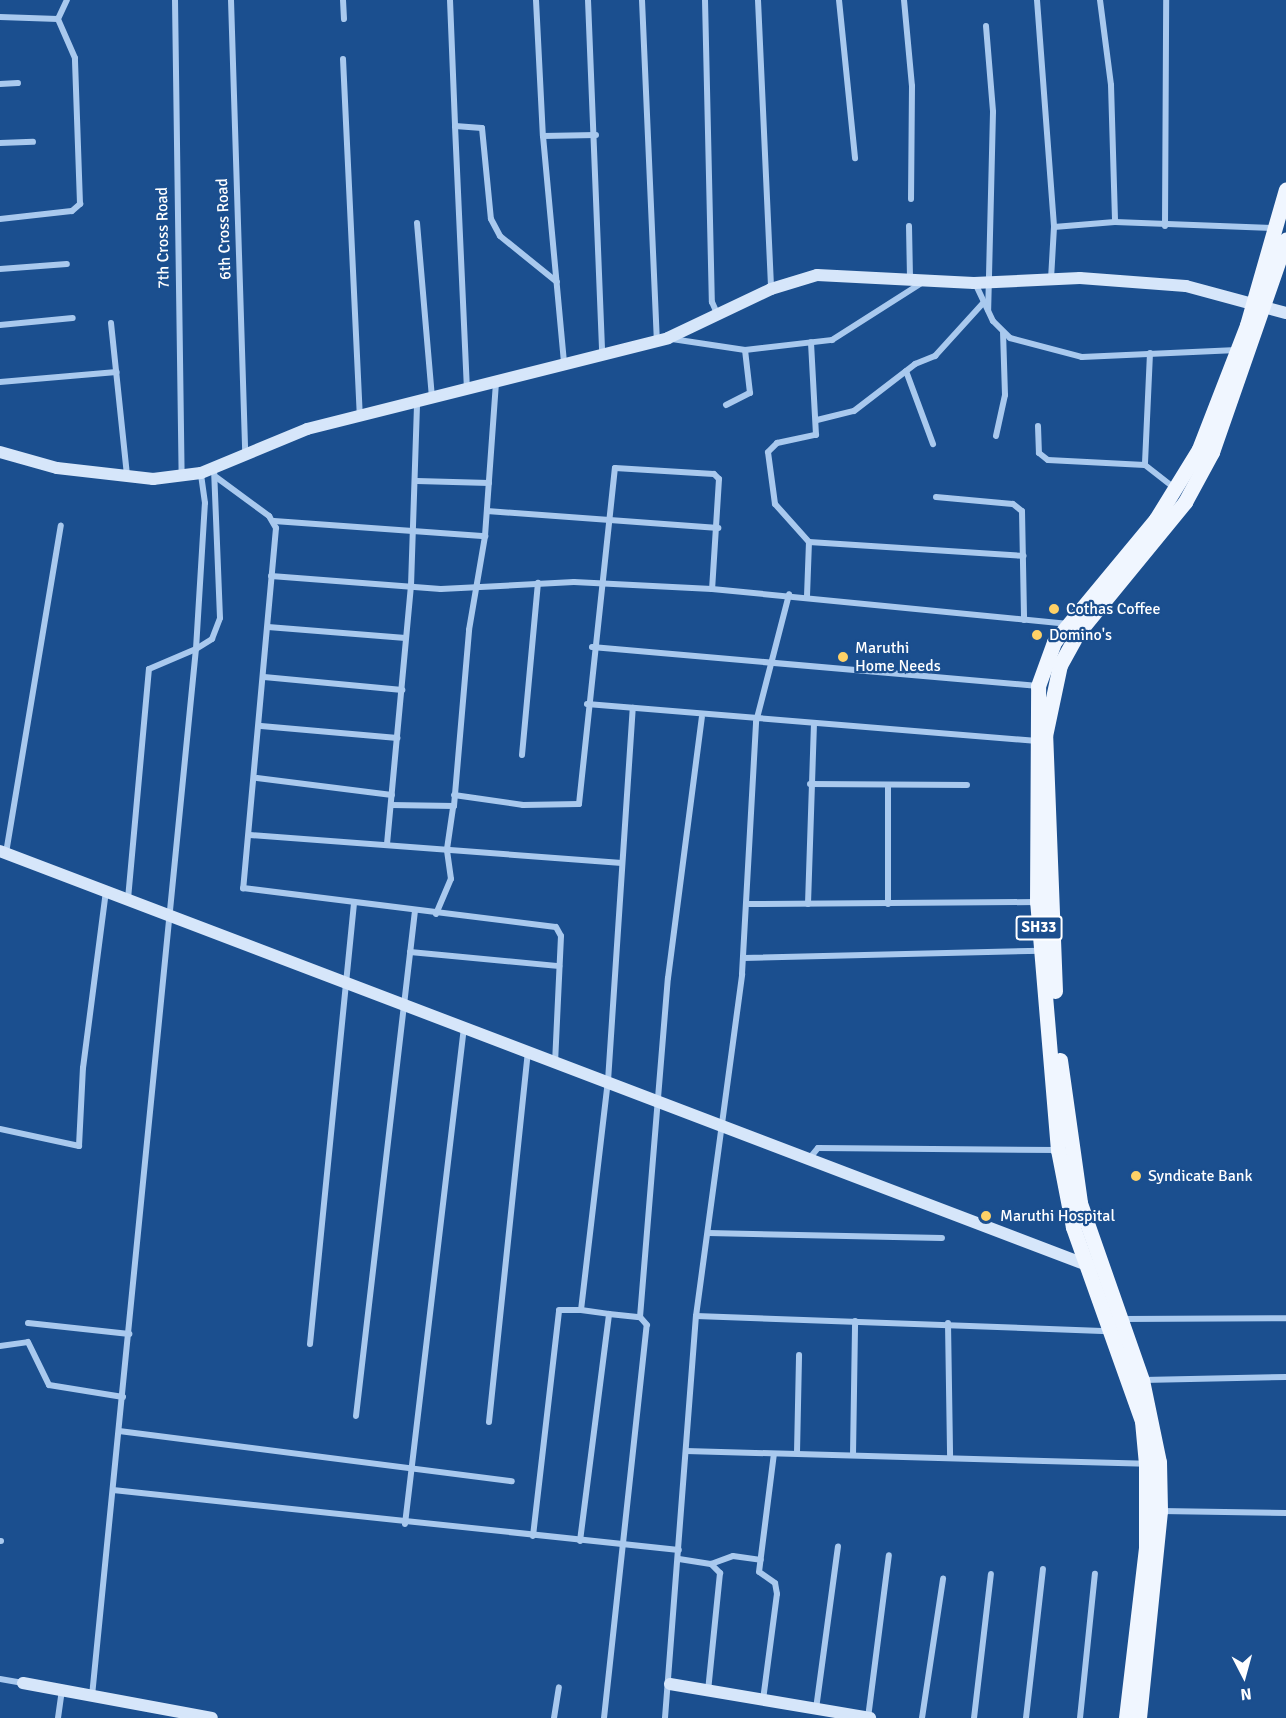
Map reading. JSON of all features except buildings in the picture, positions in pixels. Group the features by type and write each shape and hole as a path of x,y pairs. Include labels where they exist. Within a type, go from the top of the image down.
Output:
{"main road":[{"name":"SH33","path":"1126,1718 1146,1547 1146,1464 1142,1421 1114,1323 1095,1267 1080,1203 1064,1106 1045,798 1050,698 1077,634 1185,502 1230,409 1281,234 1286,189"},
{"name":"SH33","path":"1095,1267 1073,1227 1058,1150 1037,902 1034,741 1038,686 1054,642 1176,489 1199,449 1237,351 1259,305"},
{"name":"SH33","path":"1114,1323 1142,1380 1154,1421 1160,1511 1139,1718"}],"street":[{"path":"0,219 72,211 80,204 75,58 58,19 66,0"},
{"name":"7th Cross Road","path":"175,0 182,476"},
{"name":"6th Cross Road","path":"231,0 245,458"},
{"path":"343,0 344,19"},
{"path":"450,0 467,390"},
{"path":"536,0 543,136 564,363"},
{"path":"588,0 596,135 602,352"},
{"path":"642,0 663,339"},
{"path":"705,0 710,258 717,313"},
{"path":"758,0 771,289"},
{"path":"839,0 855,158"},
{"path":"904,0 912,86 910,199"},
{"path":"1037,0 1054,227 1051,279"},
{"path":"1100,0 1111,85 1114,222"},
{"path":"1165,226 1166,0"},
{"path":"0,17 58,19"},
{"path":"986,26 993,112 993,282 988,311"},
{"path":"344,59 360,414"},
{"path":"0,84 18,83"},
{"path":"455,126 482,128 491,219 500,236 557,282"},
{"path":"543,136 596,135"},
{"path":"0,143 33,142"},
{"path":"1054,227 1114,222 1281,234"},
{"path":"417,223 432,399"},
{"path":"909,226 910,280"},
{"path":"0,268 67,264"},
{"path":"0,452 57,468 127,474 153,479 215,473 307,429 360,414 417,404 602,352 663,339 771,289 817,275 974,283 1051,279 1186,286 1286,312"},
{"path":"663,339 745,350 837,337 926,280"},
{"path":"974,283 988,311 1004,333 1005,395 996,436"},
{"path":"817,420 854,411 906,371 942,351 984,302"},
{"path":"0,325 73,318"},
{"path":"111,323 127,474"},
{"path":"1004,333 1082,357 1237,351"},
{"path":"807,596 809,542 775,504 768,452 777,442 812,439 817,420 811,342"},
{"path":"726,405 750,393 745,350"},
{"path":"1145,465 1150,353"},
{"path":"906,371 933,444"},
{"path":"0,382 117,372"},
{"path":"436,914 451,879 447,849 453,808 469,630 479,586 485,536 496,381"},
{"path":"387,844 411,586 412,532 417,480 417,404"},
{"path":"1038,426 1039,453 1048,460 1145,465 1176,489"},
{"path":"454,795 523,805 579,804 592,646 602,583 611,474 623,466 714,474 722,485 712,589"},
{"path":"93,1696 168,915 196,649 205,503 201,473"},
{"path":"215,473 274,521 485,536"},
{"path":"128,900 149,669 196,649 212,639 220,618 215,473"},
{"path":"417,480 489,483"},
{"path":"936,497 1017,506 1023,517 1024,620"},
{"path":"487,511 718,528"},
{"path":"274,521 257,778 243,888 436,914 556,927 561,936 555,1062"},
{"path":"61,526 3,852 723,1124 806,1162 1095,1267"},
{"path":"809,542 1024,556"},
{"path":"272,576 411,586 602,583 712,589 789,594 1069,624"},
{"path":"522,755 538,583"},
{"path":"665,1718 670,1684 696,1316 744,958 756,722 789,594"},
{"path":"268,627 406,638"},
{"path":"592,646 1038,686"},
{"path":"264,677 402,690"},
{"path":"587,704 756,722 1034,741"},
{"path":"581,1310 608,1081 633,708"},
{"path":"640,1317 670,967 702,717"},
{"path":"261,726 397,738"},
{"path":"807,904 814,726"},
{"path":"257,778 392,795"},
{"path":"810,784 967,785"},
{"path":"888,785 888,904"},
{"path":"391,805 453,808"},
{"path":"250,836 387,844 622,863"},
{"path":"0,1129 79,1146 83,1068 106,891"},
{"path":"310,1344 354,902"},
{"path":"748,904 1037,902"},
{"path":"356,1416 415,911"},
{"path":"744,958 1041,951"},
{"path":"410,952 559,966"},
{"path":"405,1524 464,1026"},
{"path":"489,1422 528,1051"},
{"path":"806,1162 818,1148 1058,1150"},
{"path":"708,1233 942,1239"},
{"path":"533,1536 559,1310 581,1310 640,1317 647,1325 604,1718"},
{"path":"580,1540 609,1314"},
{"path":"696,1316 948,1323 1114,1323 1286,1318"},
{"path":"854,1455 855,1321"},
{"path":"27,1323 129,1334"},
{"path":"948,1323 950,1455"},
{"path":"0,1346 28,1342 49,1384 123,1397"},
{"path":"797,1453 799,1355"},
{"path":"1142,1380 1286,1377"},
{"path":"119,1431 512,1481"},
{"path":"686,1451 950,1455 1146,1464"},
{"path":"763,1700 777,1593 775,1583 760,1574 774,1454"},
{"path":"113,1490 405,1524 679,1550"},
{"path":"1160,1511 1286,1513"},
{"path":"816,1709 838,1546"},
{"path":"670,1684 869,1718 889,1555"},
{"path":"679,1559 711,1564 733,1556 761,1560"},
{"path":"708,1690 722,1584 711,1564"},
{"path":"1026,1718 1043,1569"},
{"path":"974,1718 991,1574"},
{"path":"1080,1718 1095,1574"},
{"path":"922,1718 943,1579"},
{"path":"0,1679 212,1718"},
{"path":"554,1718 560,1687"},
{"path":"58,1718 63,1690"}],"place":[{"name":"Cothas Coffee","path":"1054,609"},
{"name":"Domino's","path":"1037,635"},
{"name":"Maruthi Home Needs","path":"843,657"},
{"name":"Syndicate Bank","path":"1136,1176"},
{"name":"Maruthi Hospital","path":"986,1216"}]}
